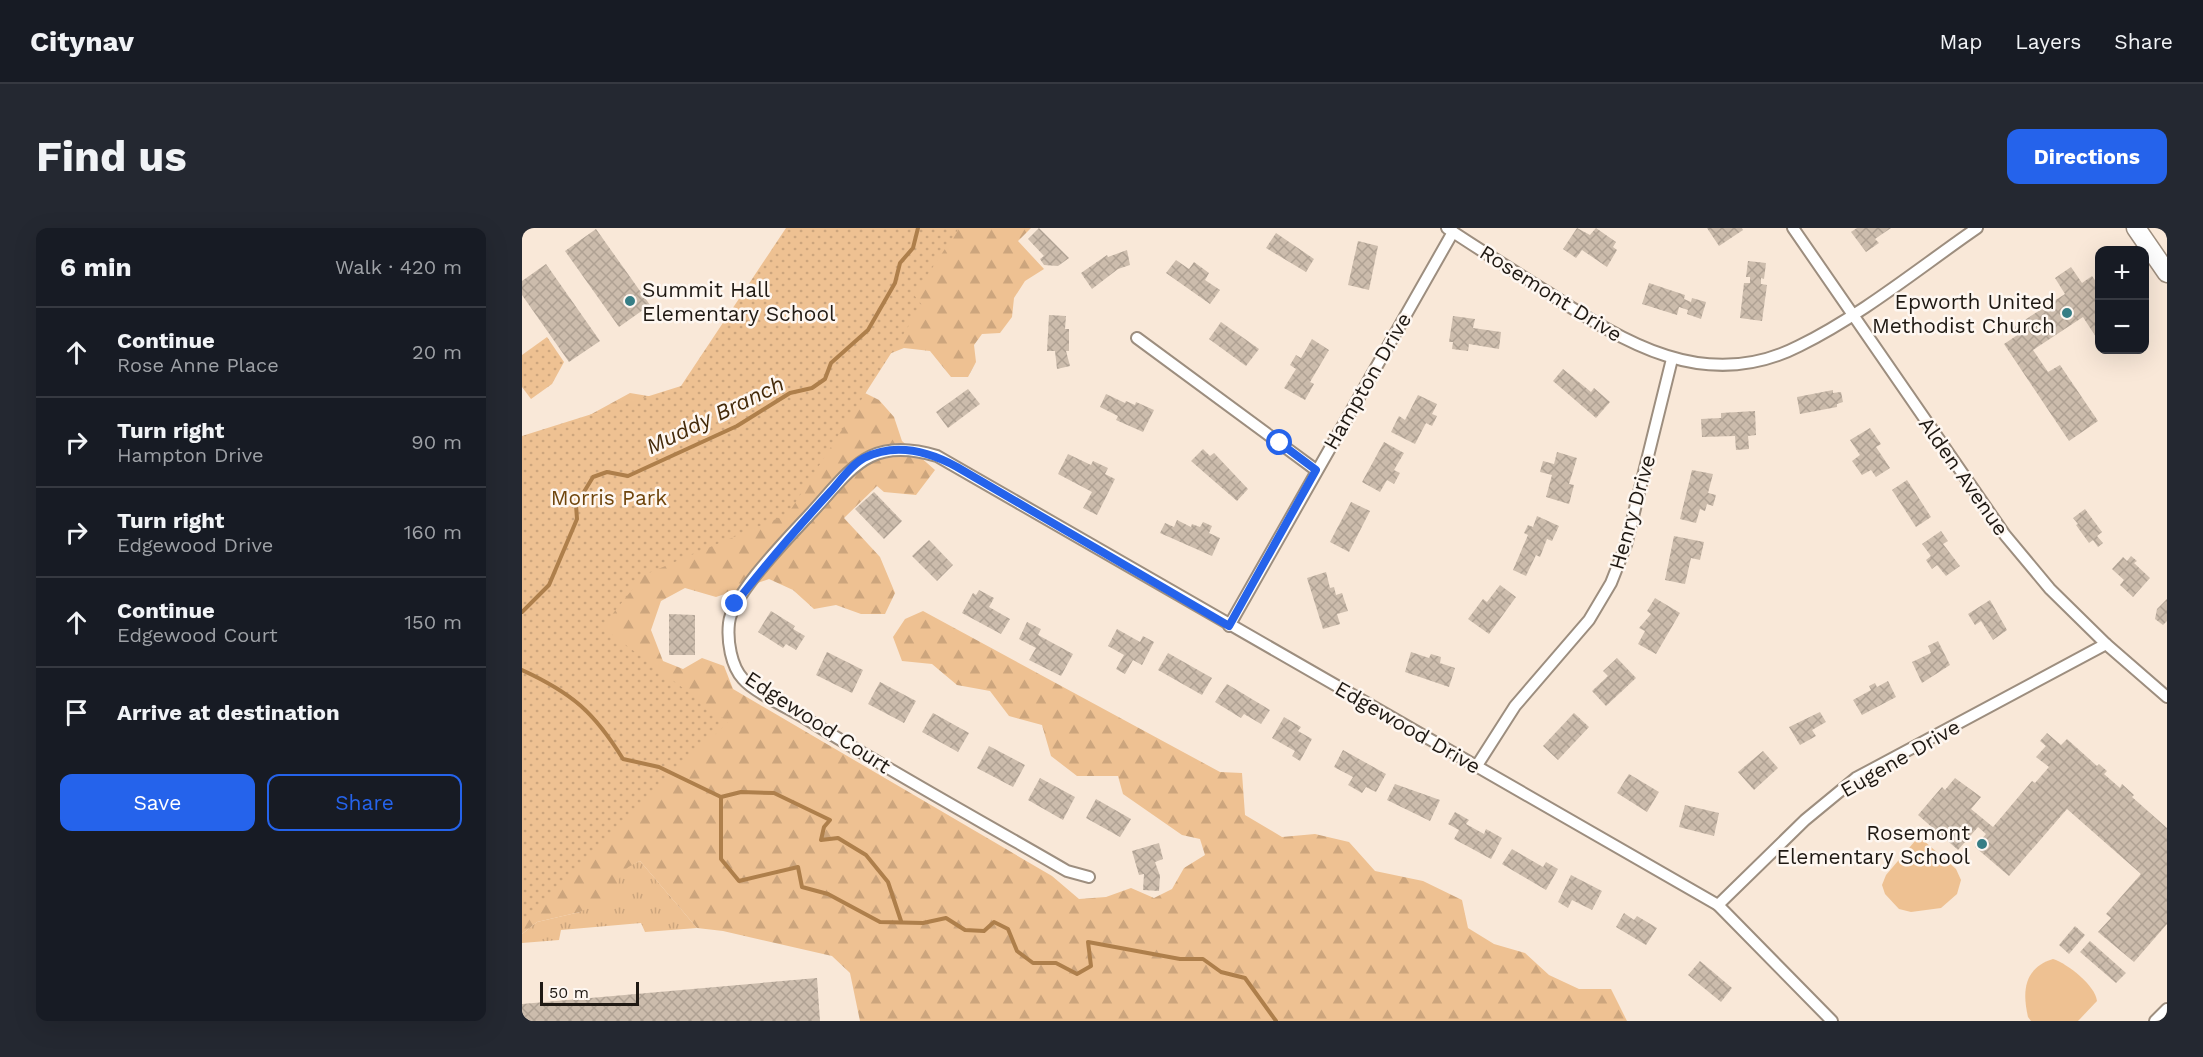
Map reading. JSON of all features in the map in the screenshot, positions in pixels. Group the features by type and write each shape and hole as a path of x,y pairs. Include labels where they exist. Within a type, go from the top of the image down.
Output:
{"main road":[{"path":"2136,228 2167,273"}],"street":[{"name":"Alden Avenue","path":"1792,228 2005,536 2050,589 2106,644 2167,697"},
{"name":"Rosemont Drive","path":"1450,230 1614,335 1672,359 1722,365 1763,360 1798,347 1852,314 1977,228"},
{"name":"Hampton Drive","path":"1229,626 1450,230"},
{"path":"1137,338 1316,470"},
{"name":"Henry Drive","path":"1476,767 1515,706 1589,620 1611,583 1626,545 1672,359"},
{"name":"Edgewood Court","path":"957,467 937,456 913,450 882,452 858,462 781,546 735,604 729,622 734,663 743,680 823,730 1067,871 1089,877"},
{"name":"Edgewood Drive","path":"957,467 1229,626 1718,905 1832,1021"},
{"name":"Eugene Drive","path":"1718,905 1805,820 1856,778 2106,644"},
{"path":"2155,1021 2167,1009"}],"green space":[{"name":"Morris Park","path":"786,228 959,228 914,295 922,305 788,514 644,575 602,627 728,722 522,921 522,436 681,386"},
{"path":"791,228 1031,228 1018,241 1044,269 1025,281 1014,298 1012,317 1000,333 982,334 974,345 976,362 968,377 951,377 930,351 904,348 879,358 863,392 879,400 894,417 902,441 935,470 916,495 884,492 877,486 844,518 880,557 895,593 885,614 861,614 836,605 814,609 793,590 769,579 716,597 685,588 661,601 651,630 663,661 683,669 702,658 724,666 733,689 1052,876 1079,899 1106,897 1131,888 1154,898 1172,889 1184,868 1205,855 1200,839 1182,835 1123,794 1118,776 1077,776 1051,756 1042,725 1009,716 990,691 957,685 932,664 902,661 893,637 905,619 923,611 1220,772 1242,773 1245,815 1282,837 1315,834 1349,842 1375,871 1423,881 1462,900 1468,928 1494,944 1525,953 1549,975 1579,989 1611,989 1627,1021 860,1021 850,973 832,956 723,931 697,928 640,861 622,873 618,882 617,894 580,912 537,922 522,934 522,580 566,428 630,393 666,399 730,363"},
{"path":"547,337 564,362 552,384 531,399 522,387 522,355"},
{"path":"1923,840 1956,869 1961,880 1957,894 1941,908 1911,912 1899,909 1885,894 1882,885 1886,875 1915,841"},
{"path":"640,861 697,928 645,932 641,923 561,930 559,940 522,943 522,934 537,922 580,912 618,880 623,868"},
{"path":"2053,959 2066,965 2080,976 2095,995 2097,1001 2078,1021 2031,1021 2028,1017 2025,998 2027,982 2036,968"}],"building":[{"path":"1039,228 1069,258 1058,266 1044,265 1040,259 1044,256 1028,239"},
{"path":"1577,228 1590,235 1596,228 1616,242 1613,247 1617,250 1607,267 1582,250 1576,258 1563,249"},
{"path":"1707,228 1742,228 1743,230 1719,246"},
{"path":"1857,228 1891,228 1875,239 1879,243 1866,252 1851,232"},
{"path":"596,229 650,305 619,327 565,251"},
{"path":"1276,233 1314,259 1306,272 1266,248"},
{"path":"1358,241 1378,246 1369,290 1348,285"},
{"path":"1127,250 1130,265 1118,269 1092,289 1081,273 1107,255 1108,257"},
{"path":"1176,260 1189,269 1194,262 1209,273 1205,280 1220,290 1210,304 1166,273"},
{"path":"1748,261 1766,263 1764,279 1761,278 1761,284 1767,285 1762,321 1740,318 1744,283 1750,283 1750,277 1746,277"},
{"path":"546,264 600,341 569,362 522,295 522,281"},
{"path":"2071,267 2082,283 2092,276 2095,280 2095,335 2083,317 2033,350 2048,372 2060,365 2098,421 2069,441 2004,344 2019,334 2014,327 2065,294 2055,278"},
{"path":"1649,283 1685,295 1684,299 1691,302 1692,298 1706,302 1701,319 1687,314 1688,310 1679,307 1677,315 1642,304"},
{"path":"1049,315 1066,316 1065,329 1069,329 1069,351 1066,351 1070,366 1057,369 1055,351 1047,351"},
{"path":"1453,316 1475,319 1473,328 1501,332 1499,349 1469,344 1468,351 1452,349 1453,342 1449,342"},
{"path":"1221,322 1259,349 1246,366 1209,339"},
{"path":"1312,339 1329,350 1310,382 1314,384 1305,400 1284,388 1296,369 1290,365 1296,355 1301,358"},
{"path":"1563,369 1591,392 1594,388 1610,402 1596,418 1553,381"},
{"path":"968,389 980,404 948,428 936,412"},
{"path":"1833,390 1833,393 1841,392 1843,402 1837,404 1837,407 1800,414 1797,397"},
{"path":"1106,394 1125,403 1126,401 1135,405 1136,402 1154,410 1143,432 1116,420 1118,416 1100,407"},
{"path":"1418,395 1437,404 1432,414 1437,416 1432,426 1426,423 1415,444 1391,432 1399,416 1405,420"},
{"path":"1755,411 1756,435 1748,436 1749,449 1736,450 1735,436 1702,437 1701,419 1721,418 1721,413"},
{"path":"1870,428 1881,444 1876,447 1890,468 1876,477 1871,470 1862,475 1852,461 1860,455 1850,440"},
{"path":"1384,442 1404,453 1394,470 1400,473 1394,484 1387,480 1380,492 1362,482"},
{"path":"1203,449 1210,456 1214,453 1248,489 1237,501 1191,461"},
{"path":"1557,452 1577,458 1569,484 1574,485 1569,504 1546,497 1552,475 1540,472 1543,461 1554,464"},
{"path":"1068,454 1091,465 1093,461 1108,468 1105,474 1115,479 1097,515 1083,508 1092,492 1058,474"},
{"path":"1692,470 1713,474 1708,493 1716,495 1713,506 1707,504 1705,511 1700,509 1696,523 1680,519"},
{"path":"1907,480 1931,517 1916,527 1892,490"},
{"path":"874,492 902,521 884,539 855,509"},
{"path":"1351,502 1370,511 1349,552 1330,542"},
{"path":"2085,509 2102,532 2097,536 2103,543 2098,547 2093,540 2089,543 2073,518"},
{"path":"1537,516 1559,526 1552,541 1547,539 1540,557 1536,555 1526,576 1513,570 1528,535 1524,533 1528,525 1533,527"},
{"path":"1177,520 1191,527 1192,524 1200,527 1203,522 1212,526 1209,533 1220,538 1212,556 1160,533 1165,523 1174,527"},
{"path":"1941,531 1948,541 1943,544 1960,566 1946,576 1937,565 1932,569 1926,560 1931,556 1922,544"},
{"path":"1674,536 1704,542 1700,560 1691,558 1685,584 1665,580"},
{"path":"929,540 953,565 937,581 912,556"},
{"path":"2131,556 2137,561 2134,563 2150,578 2133,597 2120,585 2124,580 2112,569 2123,557 2127,561"},
{"path":"1326,572 1330,588 1334,587 1336,595 1342,593 1348,611 1337,614 1340,624 1323,629 1307,578"},
{"path":"1500,585 1516,597 1489,634 1468,619 1483,599 1487,602"},
{"path":"979,590 994,598 989,607 1010,619 1001,634 962,613 973,593 976,595"},
{"path":"1655,598 1680,613 1656,654 1638,644 1645,631 1639,628 1651,614 1647,611"},
{"path":"2167,599 2167,621 2163,625 2155,619 2157,609"},
{"path":"1990,600 2007,630 1993,640 1981,621 1975,625 1968,614"},
{"path":"771,611 795,626 793,629 805,636 796,650 786,644 783,648 758,632"},
{"path":"669,614 695,615 695,655 669,655"},
{"path":"1027,622 1041,629 1038,635 1073,654 1061,676 1029,660 1036,648 1019,639"},
{"path":"1117,629 1140,642 1143,636 1154,642 1142,665 1133,660 1125,674 1116,669 1124,655 1108,646"},
{"path":"1938,641 1950,665 1922,683 1912,662 1931,653 1928,646"},
{"path":"827,652 863,670 852,693 816,675"},
{"path":"1411,652 1429,658 1431,654 1441,657 1440,663 1455,668 1449,687 1405,672"},
{"path":"1168,653 1212,678 1202,695 1158,670"},
{"path":"1617,658 1636,678 1606,706 1592,691 1608,676 1603,671"},
{"path":"1888,681 1896,697 1862,715 1853,700 1871,690 1869,686 1875,683 1877,687"},
{"path":"880,682 916,701 904,723 868,704"},
{"path":"1227,684 1270,710 1261,724 1244,714 1241,718 1215,702"},
{"path":"1820,712 1826,722 1812,730 1816,736 1800,745 1789,727"},
{"path":"933,713 969,733 958,752 922,732"},
{"path":"1574,713 1589,727 1558,760 1543,746"},
{"path":"1284,717 1301,727 1298,731 1312,739 1300,761 1292,756 1295,751 1272,738"},
{"path":"2047,733 2061,745 2067,739 2097,766 2099,764 2107,771 2104,774 2120,788 2122,784 2134,795 2132,797 2167,828 2167,924 2134,962 2098,932 2111,918 2106,914 2141,874 2067,809 2009,876 1975,847 1986,834 1978,827 1958,850 1918,815 1942,787 1945,790 1955,778 1981,797 1971,809 1993,827 2032,781 2035,783 2049,767 2036,757 2046,746 2040,741"},
{"path":"989,746 1025,765 1013,787 977,768"},
{"path":"1343,750 1386,774 1376,792 1366,787 1362,793 1348,785 1353,777 1334,767"},
{"path":"1763,751 1778,768 1754,790 1738,772"},
{"path":"1629,774 1659,792 1647,812 1617,793"},
{"path":"1040,778 1075,797 1063,820 1028,800"},
{"path":"1395,784 1440,800 1430,821 1387,800"},
{"path":"1096,799 1131,819 1120,837 1086,818"},
{"path":"1685,805 1719,813 1714,836 1679,827"},
{"path":"1455,812 1469,820 1466,824 1484,834 1486,829 1502,838 1491,859 1454,839 1459,830 1448,824"},
{"path":"1159,843 1163,859 1155,862 1160,876 1159,891 1143,890 1144,874 1139,875 1132,851"},
{"path":"1512,849 1543,867 1546,862 1558,869 1546,890 1502,864"},
{"path":"1571,875 1602,891 1592,910 1572,900 1568,908 1558,902"},
{"path":"1624,913 1634,920 1637,916 1657,928 1646,945 1616,927"},
{"path":"2075,926 2085,935 2069,954 2059,945"},
{"path":"2090,941 2126,973 2116,983 2080,952"},
{"path":"1700,961 1732,988 1721,1002 1688,975"},
{"path":"817,978 820,1021 522,1021 522,1004"}],"waterway":[{"name":"Muddy Branch","path":"522,612 549,585 577,519 576,505 593,477 607,472 628,476 737,426 790,393 812,388 825,379 831,363 868,330 895,283 900,263 913,248 918,228"},
{"path":"522,670 555,687 580,706 602,728 623,759 659,767 721,797 721,859 739,881 798,867 802,887 828,894 880,922 923,923 946,918 965,930 984,931 994,922 1008,929 1017,951 1033,963 1056,963 1077,974 1091,966 1088,942 1180,959 1203,959 1221,972 1245,978 1276,1021"},
{"path":"721,797 741,792 774,793 830,820 824,827 821,840 838,838 866,855 888,882 901,921"}],"place":[{"name":"Summit Hall Elementary School","path":"630,301"},
{"name":"Epworth United Methodist Church","path":"2067,313"},
{"name":"Rosemont Elementary School","path":"1982,844"}],"route":[{"path":"735,604 781,546 858,462 882,452 913,450 937,456 957,467 1229,626 1316,470 1280,443"}]}
